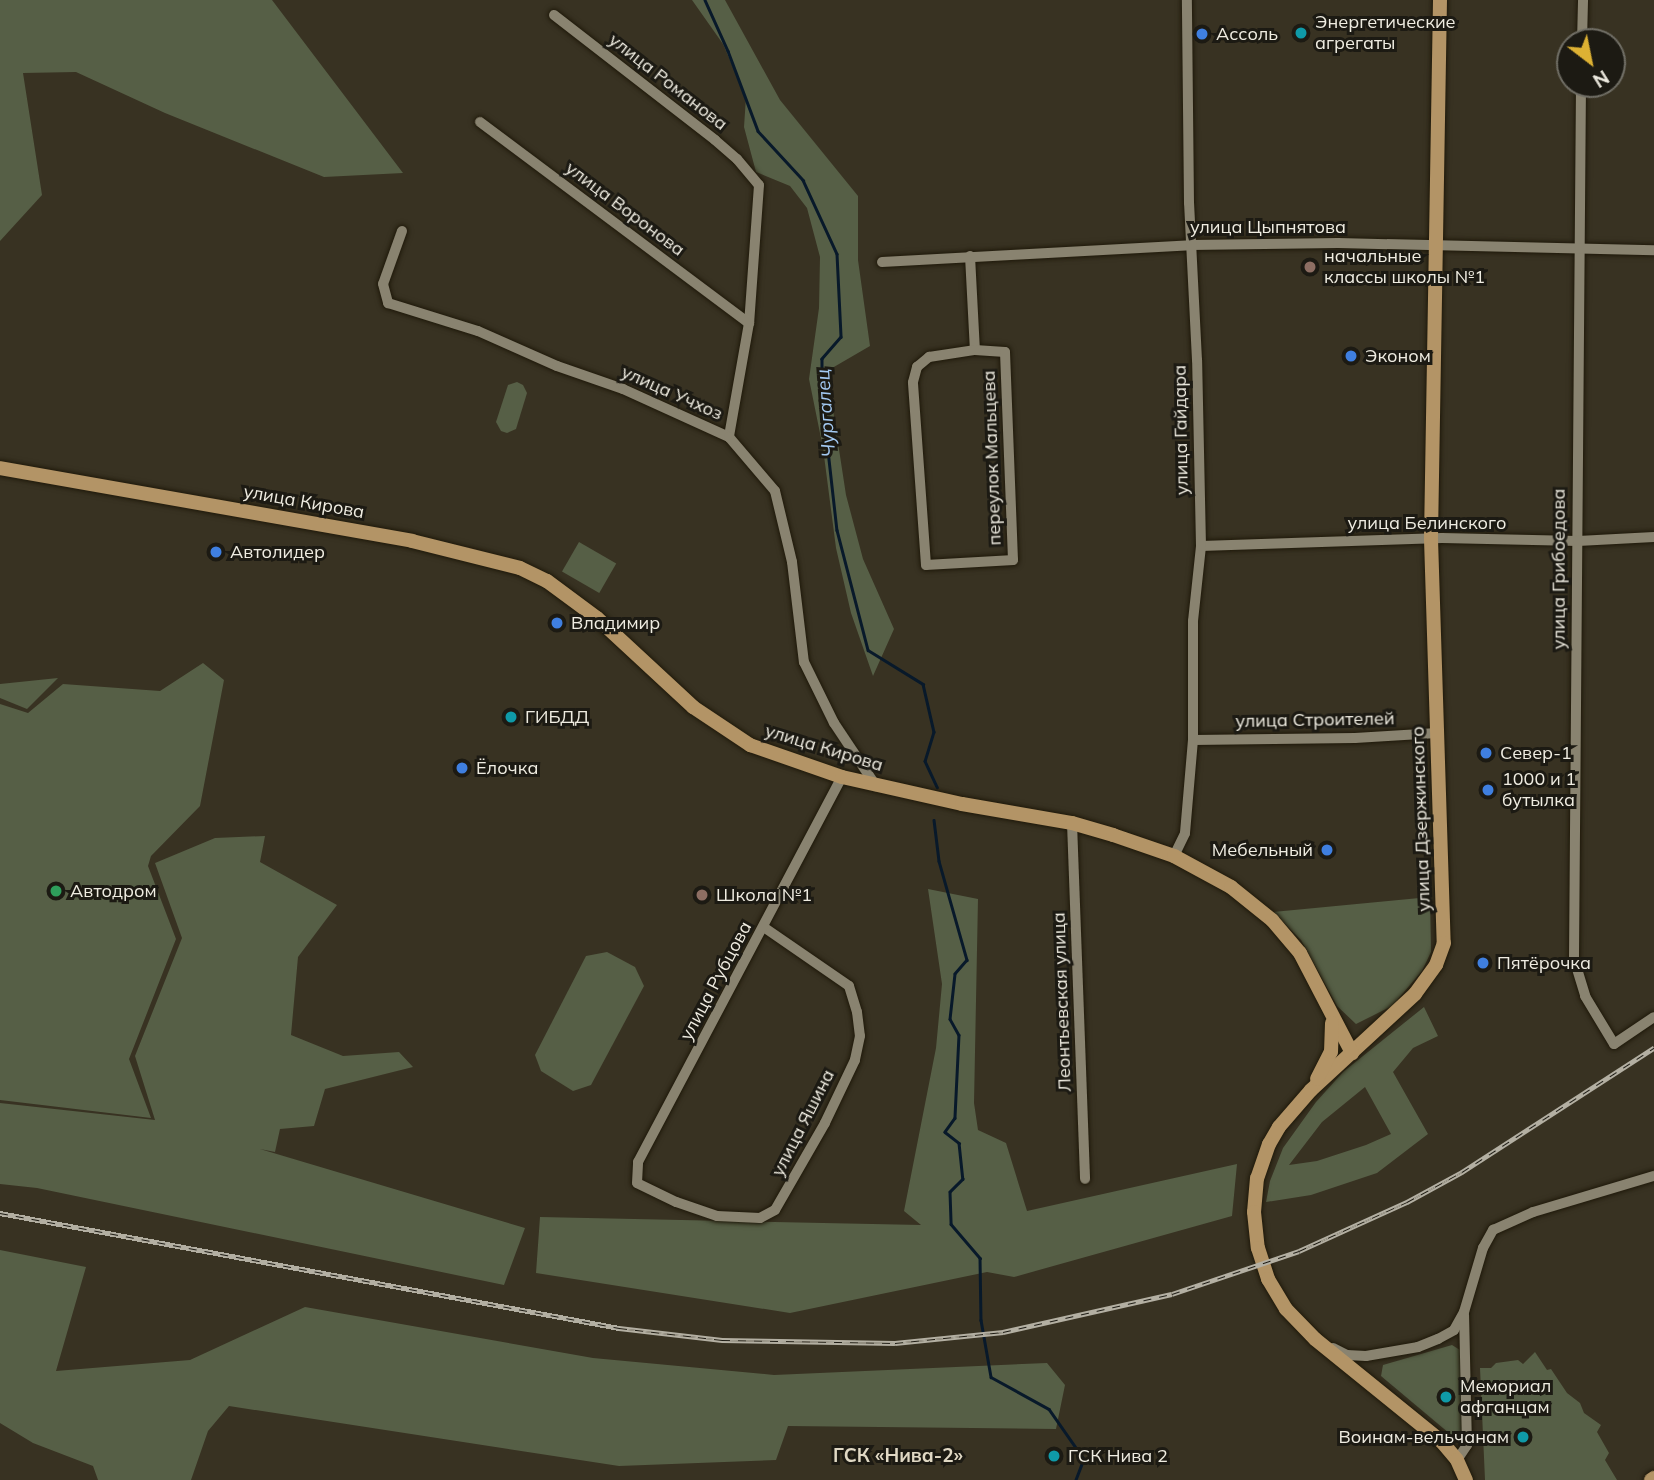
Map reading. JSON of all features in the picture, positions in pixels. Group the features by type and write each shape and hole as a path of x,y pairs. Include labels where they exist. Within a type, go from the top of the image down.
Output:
{"main road":[{"name":"улица Дзержинского","path":"1440,0 1431,539 1444,943 1427,979 1374,1033 1311,1090 1269,1144 1257,1178 1254,1212 1258,1248 1268,1279 1286,1309 1315,1339 1427,1428 1457,1460 1466,1480"},
{"name":"улица Кирова","path":"0,468 412,541 520,568 547,582 597,618 693,706 750,745 842,778 1072,823 1174,856 1231,887 1272,920 1300,953 1352,1053"},
{"path":"1311,1090 1331,1052 1332,1025 1326,1003"},
{"path":"1338,1026 1354,1037 1374,1033"}],"street":[{"name":"улица Гайдара","path":"1174,856 1185,833 1194,740 1193,621 1201,546 1191,245 1187,0"},
{"path":"1582,28 1583,0"},
{"name":"улица Романова","path":"554,15 715,140 757,180 760,192 749,323"},
{"name":"улица Грибоедова","path":"1581,98 1577,249 1578,541 1574,959 1586,996 1614,1044 1654,1017"},
{"name":"улица Воронова","path":"480,122 749,323"},
{"name":"улица Учхоз","path":"402,231 383,284 388,303 478,331 557,366 623,389 729,437 775,491 792,562 804,662 834,723 877,786"},
{"name":"улица Цыпнятова","path":"882,262 1191,245 1654,250"},
{"name":"переулок Мальцева","path":"970,256 975,350"},
{"path":"729,437 749,323"},
{"name":"переулок Мальцева","path":"975,350 1006,352 1013,560 926,565 913,383 918,367 929,357 975,350"},
{"name":"улица Белинского","path":"1201,546 1431,539 1578,541 1654,537"},
{"name":"улица Строителей","path":"1194,740 1355,738 1437,733"},
{"name":"улица Рубцова","path":"638,1163 765,928 842,778"},
{"name":"Леонтьевская улица","path":"1072,823 1085,1178"},
{"name":"улица Яшина","path":"638,1163 637,1183 676,1202 717,1216 760,1218 775,1210 792,1185 855,1060 860,1036 857,1012 849,986 765,928"},
{"path":"1315,1339 1347,1355 1388,1353 1438,1339 1454,1330 1464,1312 1483,1248 1493,1230 1533,1212 1654,1176"},
{"path":"1457,1460 1467,1445 1464,1312"}],"green space":[{"path":"0,0 272,0 403,173 324,177 165,113 76,72 23,73 42,195 0,241"},
{"path":"692,0 725,0 780,100 858,196 858,260 870,346 827,371 846,495 863,559 894,629 873,676 851,613 836,548 823,448 809,379 819,308 820,257 807,208 790,186 756,172 744,127 746,97 723,44"},
{"path":"517,382 523,385 527,393 516,429 507,433 501,431 496,422 508,385"},
{"path":"579,542 616,564 599,593 562,571"},
{"path":"203,663 224,680 200,806 151,856 148,866 176,939 129,1059 151,1118 0,1100 0,704 28,713 63,684 160,691"},
{"path":"58,678 27,709 0,698 0,684"},
{"path":"265,836 260,862 337,905 298,957 291,1035 343,1056 399,1052 413,1067 325,1089 314,1126 280,1129 275,1152 260,1149 525,1228 504,1285 37,1188 0,1184 0,1103 155,1120 135,1056 182,938 155,863 215,838"},
{"path":"928,889 978,899 974,1103 978,1130 1006,1143 1027,1211 1237,1164 1232,1216 1014,1277 987,1272 790,1313 536,1273 540,1217 921,1225 904,1211 936,1048 942,984"},
{"path":"1430,897 1431,952 1422,971 1392,1006 1356,1024 1337,1006 1301,940 1273,912"},
{"path":"607,952 635,967 644,986 591,1085 573,1091 541,1071 535,1055 586,956"},
{"path":"1424,1007 1438,1036 1413,1048 1393,1072 1428,1134 1377,1173 1311,1195 1266,1202 1270,1181 1283,1148 1316,1102 1343,1072","holes":["1365,1087 1391,1134 1317,1161 1289,1165 1322,1122"]},
{"path":"0,1250 86,1267 56,1371 190,1360 305,1307 593,1358 774,1375 1047,1363 1065,1385 1056,1429 788,1426 776,1460 619,1466 229,1406 208,1431 191,1480 98,1480 93,1466 33,1443 0,1423"},
{"path":"1452,1345 1460,1350 1464,1433 1456,1439 1381,1376 1383,1365"},
{"path":"1535,1352 1547,1370 1551,1369 1567,1393 1580,1403 1584,1413 1601,1425 1597,1432 1609,1453 1605,1460 1617,1480 1485,1480 1480,1368 1491,1368 1496,1363 1518,1360 1523,1364"}],"waterway":[{"name":"Чургалец","path":"705,0 728,51 758,131 803,180 837,254 841,337 822,359 822,397 837,530 868,650 923,684 934,732 925,761 937,787"},
{"name":"Чургалец","path":"934,820 939,861 967,960 955,974 950,1019 959,1035 955,1118 945,1132 959,1143 963,1179 950,1192 951,1224 980,1258 981,1320 991,1377 1049,1409 1084,1459 1076,1480"}],"railway":[{"path":"0,1213 619,1328 722,1340 895,1343 1003,1332 1172,1294 1299,1251 1407,1202 1462,1172 1654,1048"}],"place":[{"name":"Энергетические агрегаты","path":"1301,33"},
{"name":"Ассоль","path":"1202,34"},
{"name":"начальные классы школы №1","path":"1310,267"},
{"name":"Эконом","path":"1351,356"},
{"name":"Автолидер","path":"216,552"},
{"name":"Владимир","path":"557,623"},
{"name":"ГИБДД","path":"511,717"},
{"name":"Север-1","path":"1486,753"},
{"name":"Ёлочка","path":"462,768"},
{"name":"1000 и 1 бутылка","path":"1488,790"},
{"name":"Мебельный","path":"1327,850"},
{"name":"Автодром","path":"56,891"},
{"name":"Школа №1","path":"702,895"},
{"name":"Пятёрочка","path":"1483,963"},
{"name":"Мемориал афганцам","path":"1446,1397"},
{"name":"Воинам-вельчанам","path":"1523,1437"},
{"name":"ГСК Нива 2","path":"1054,1456"}],"district":[{"name":"ГСК «Нива-2»","path":"898,1456"}]}
